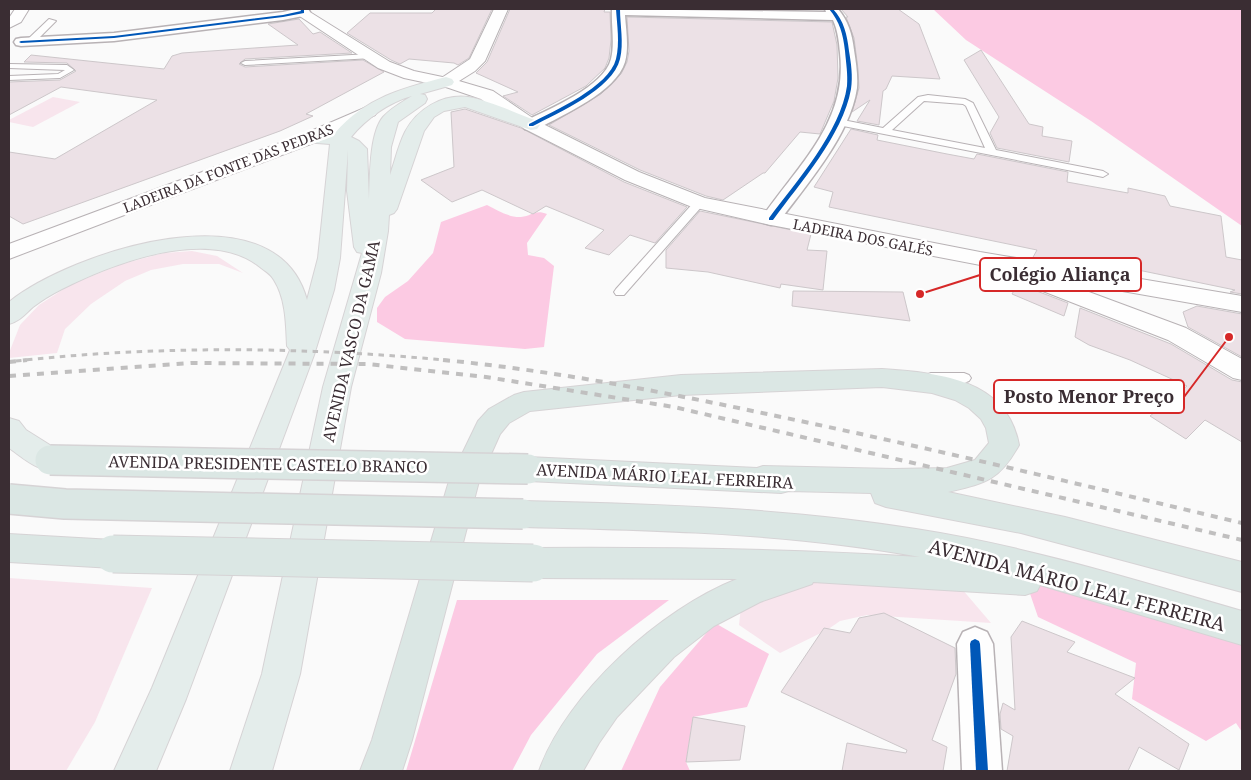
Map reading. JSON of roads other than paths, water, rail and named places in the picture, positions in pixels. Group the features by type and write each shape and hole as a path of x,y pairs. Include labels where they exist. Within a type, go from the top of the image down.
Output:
{"highway":[{"path":"381,771 392,740 464,481 488,429 500,416 524,402 681,385 882,378 950,387 971,397 988,409 1000,427 1004,445 986,468 969,475 947,480 894,481 763,478"},
{"name":"AVENIDA PRESIDENTE CASTELO BRANCO","path":"50,460 528,469"},
{"name":"AVENIDA MÁRIO LEAL FERREIRA","path":"528,469 763,478 888,494 973,509 1075,532 1242,577"},
{"name":"AVENIDA MÁRIO LEAL FERREIRA","path":"9,499 65,504 678,519 819,529 893,539 974,554 1099,586 1242,628"},
{"path":"9,548 113,554 532,563 688,562 824,566 1099,586"},
{"path":"560,771 594,715 640,663 686,623 725,600 765,582 824,566"}],"main road":[{"path":"9,24 22,9"},
{"path":"446,82 477,61 501,9"},
{"name":"LADEIRA DOS GALÉS","path":"300,10 384,65 399,71 446,82 488,95 531,125 632,176 699,204 771,220 980,259 1242,304"},
{"path":"477,61 488,95"},
{"name":"LADEIRA DA FONTE DAS PEDRAS","path":"9,252 310,138 401,94 446,82"},
{"name":"AVENIDA VASCO DA GAMA","path":"251,771 281,674 337,388 369,273 377,231 382,147 386,131 390,120 400,111 446,82"},
{"path":"377,231 397,185 413,131 432,111 446,104 467,102 482,105 531,125"},
{"path":"135,771 167,699 301,355 322,290 329,258 340,139 354,122 369,110"},
{"path":"310,138 340,139 352,143 358,149 357,192 369,273"},
{"path":"9,316 37,293 104,262 138,251 178,243 210,242 239,248 263,258 279,270 288,283 296,304 301,355"},
{"name":"LADEIRA DOS GALÉS","path":"980,259 1177,334 1242,371"},
{"path":"1177,334 1164,316 1163,310 1167,303 1206,297"},
{"path":"9,429 16,438 50,460"},
{"name":"AVENIDA PRESIDENTE CASTELO BRANCO","path":"9,455 50,460"}],"street":[{"path":"26,42 114,37 300,10"},
{"path":"531,125 586,94 599,85 613,71 619,54 618,10 834,12 846,40 849,69 848,93 838,122 771,220"},
{"path":"975,644 982,771"}],"lane":[{"path":"26,42 52,21"},
{"path":"245,63 370,56"},
{"path":"9,66 57,66 68,67 70,70 60,76 9,78"},
{"path":"885,132 921,99 965,102 970,104 992,152"},
{"path":"838,122 1103,174"},
{"path":"620,292 699,204"},
{"path":"882,378 964,378"}],"railway":[{"path":"27,360 126,352 235,350 345,353 455,361"},
{"path":"9,362 27,360"},
{"path":"16,361 27,360"},
{"path":"443,360 530,370 701,400 900,443 1242,523"},
{"path":"9,376 192,363 367,364 486,377 674,407 1242,540"}],"place":[{"name":"Colégio Aliança","path":"920,294"},
{"name":"Posto Menor Preço","path":"1229,337"}]}
